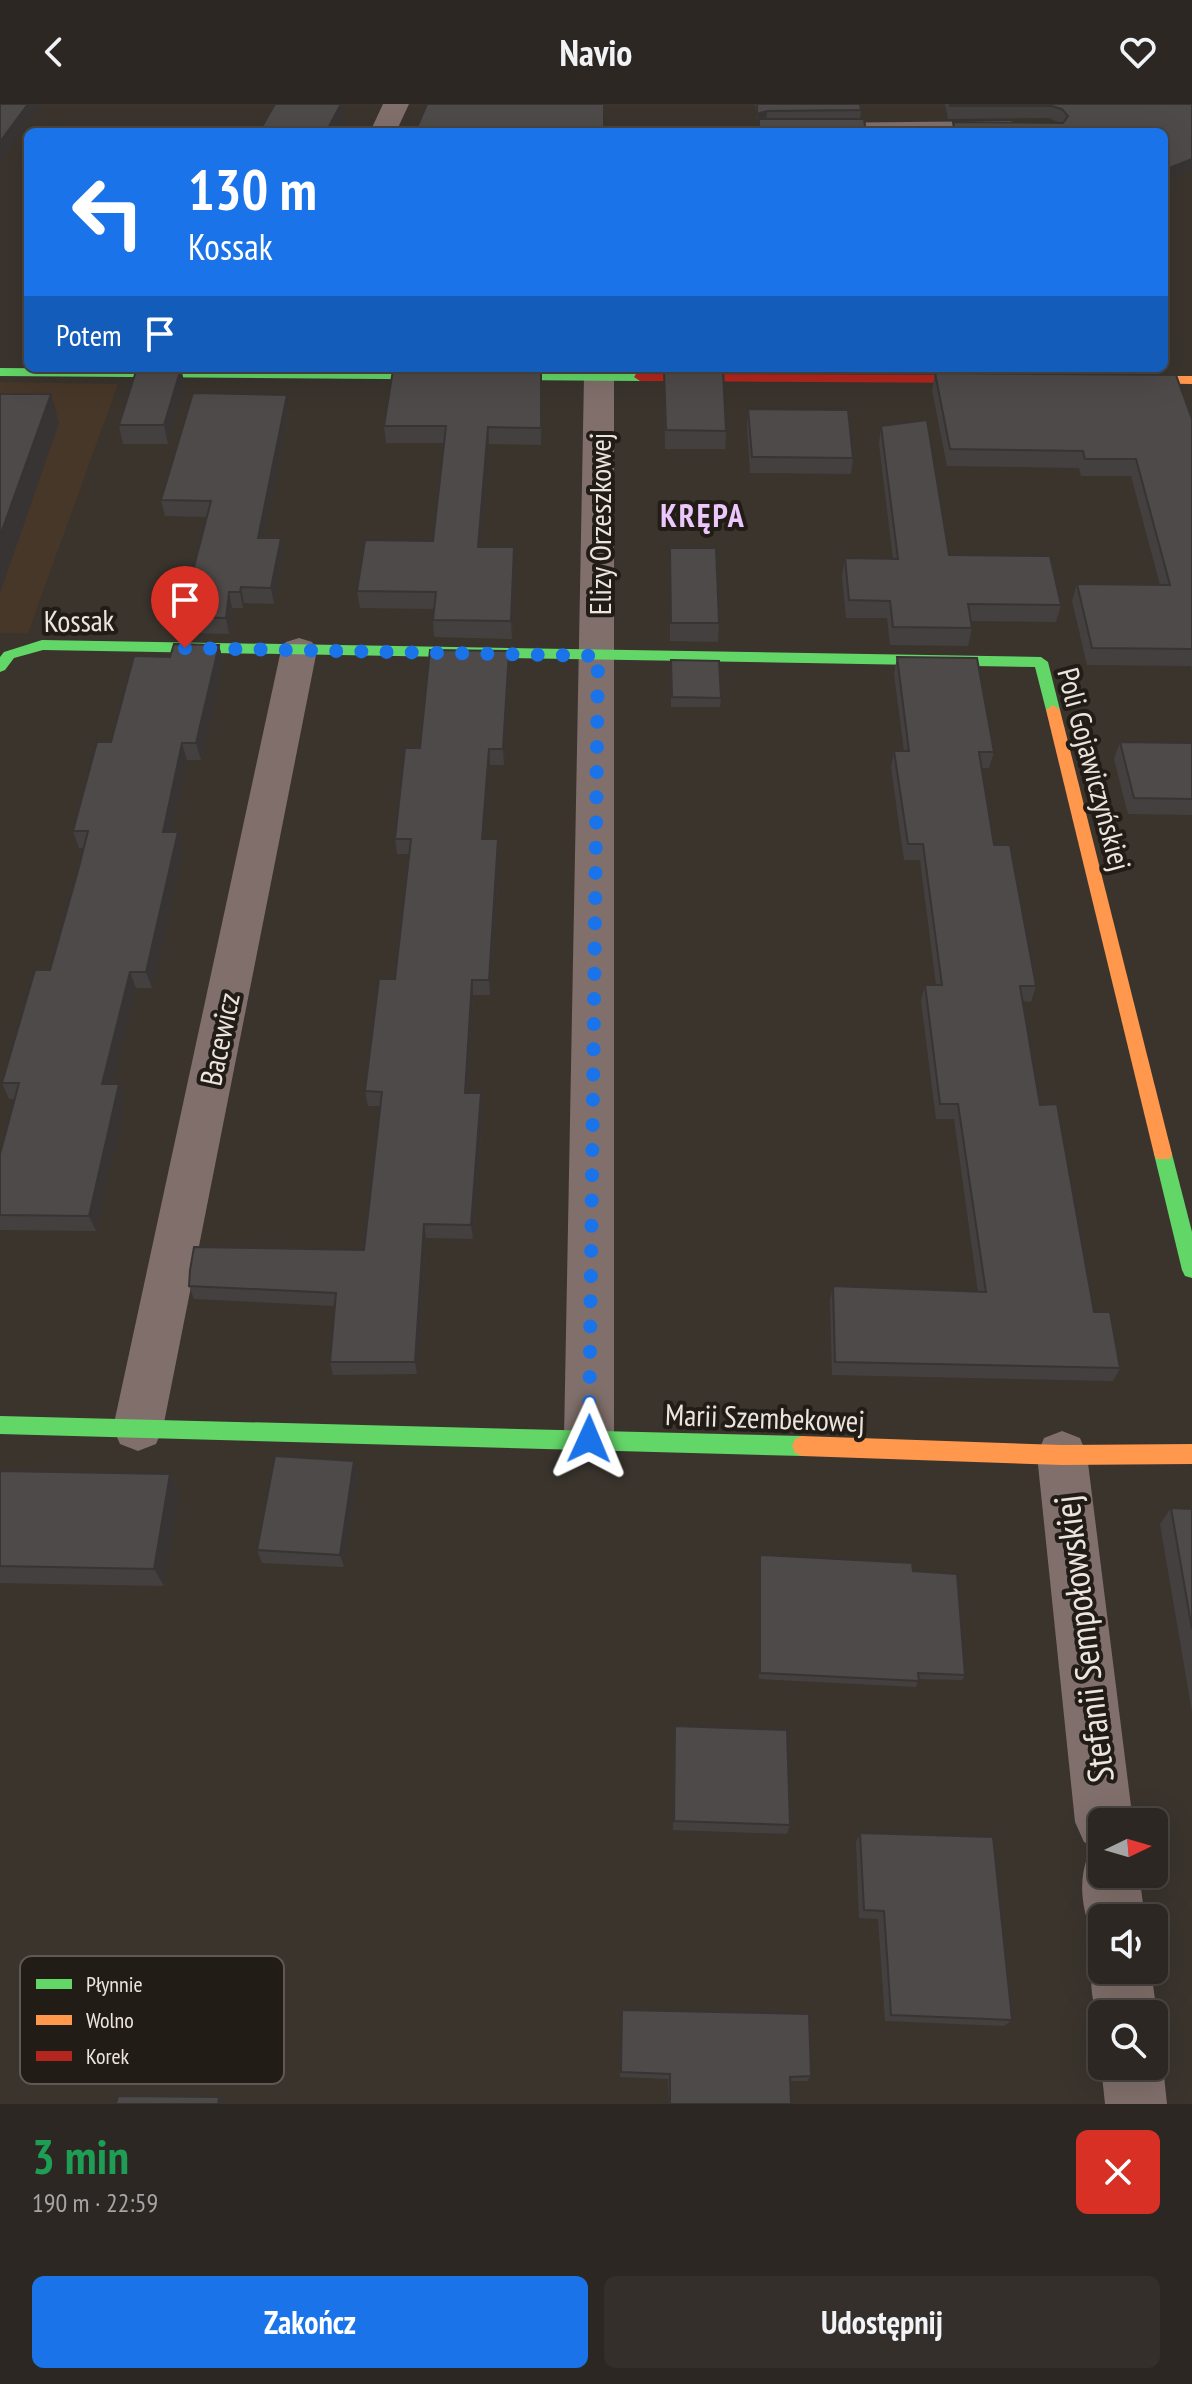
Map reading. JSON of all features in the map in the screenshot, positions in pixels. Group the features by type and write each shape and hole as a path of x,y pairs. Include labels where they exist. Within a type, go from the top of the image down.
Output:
{"street":[{"path":"385,128 396,104"},
{"path":"878,104 884,128"},
{"path":"0,372 1020,379"},
{"name":"Elizy Orzeszkowej","path":"589,1439 599,377"},
{"path":"1098,380 1192,380"},
{"name":"Kossak","path":"0,667 9,655 42,645 598,656"},
{"name":"Bacewicz","path":"138,1428 299,650"},
{"name":"Poli Gojawiczyńskiej","path":"598,656 1041,662 1192,1270"},
{"name":"Marii Szembekowej","path":"0,1425 589,1439 1062,1455 1192,1454"},
{"name":"Stefanii Sempołowskiej","path":"1062,1455 1102,1808"},
{"path":"1133,2080 1136,2104"}],"shaded area":[{"path":"0,382 118,384 28,633 0,633"}],"building":[{"path":"0,104 28,104 0,142"},
{"path":"275,104 341,104 328,128 261,128"},
{"path":"427,104 604,104 604,128 417,128"},
{"path":"757,104 860,104 861,110 767,111 757,114"},
{"path":"1192,104 1192,159 1168,168 1168,128 954,128 953,122 1063,123 1068,116 1062,109 1052,106 950,106"},
{"path":"759,119 864,119 865,128 759,128"},
{"path":"136,372 180,372 164,425 119,425"},
{"path":"393,372 541,372 541,428 488,427 478,547 514,547 511,621 433,620 436,592 357,591 365,540 433,541 446,426 384,426"},
{"path":"664,372 723,372 726,431 666,430"},
{"path":"935,373 1176,375 1192,419 1192,649 1092,648 1077,584 1170,585 1136,459 1085,459 1083,451 950,449"},
{"path":"193,393 287,395 258,538 281,538 271,588 241,587 240,592 229,592 226,618 181,617 211,501 161,500"},
{"path":"0,394 51,394 0,536"},
{"path":"748,409 848,410 853,458 752,457"},
{"path":"927,420 949,555 1050,556 1061,605 968,604 972,628 893,627 890,601 849,600 845,558 898,559 881,426"},
{"path":"670,548 716,548 719,623 671,623"},
{"path":"174,644 219,645 196,743 182,743 163,832 178,832 146,972 130,972 102,1084 119,1084 89,1216 0,1215 0,1154 19,1083 2,1083 35,970 50,970 79,867 88,831 73,831 97,742 111,742 134,656 170,657"},
{"path":"430,650 509,651 503,749 489,749 482,839 498,839 489,980 472,980 465,1093 481,1093 471,1225 424,1224 415,1362 330,1362 336,1293 189,1286 190,1270 194,1247 364,1250 382,1092 365,1091 379,979 395,979 411,839 395,839 405,748 420,748"},
{"path":"897,657 977,658 994,752 979,752 994,845 1010,845 1036,986 1020,986 1040,1105 1057,1104 1094,1312 1110,1312 1120,1368 835,1362 833,1286 986,1292 958,1104 940,1104 925,985 942,985 923,844 908,844 894,751 909,751"},
{"path":"671,660 719,661 721,698 672,697"},
{"path":"1120,742 1192,743 1192,799 1134,798"},
{"path":"275,1456 354,1461 340,1555 257,1550"},
{"path":"0,1471 170,1474 154,1569 0,1566"},
{"path":"1171,1508 1192,1509 1192,1629"},
{"path":"760,1555 912,1563 913,1571 957,1574 965,1675 918,1673 919,1681 760,1673"},
{"path":"675,1726 787,1730 790,1825 674,1821"},
{"path":"860,1833 993,1837 1012,2020 891,2015 884,1911 864,1910"},
{"path":"622,2010 809,2014 811,2076 790,2077 791,2104 670,2104 670,2074 621,2072"},
{"path":"118,2096 219,2097 218,2104 116,2104"}],"traffic: fast":[{"path":"0,372 640,377"},
{"path":"0,667 9,655 42,645 1041,662 1053,710"},
{"path":"1163,1154 1192,1270"},
{"path":"0,1425 802,1446"}],"traffic: slow":[{"path":"1118,380 1192,380"},
{"path":"1053,710 1163,1154"},
{"path":"802,1446 1062,1455 1192,1454"}],"traffic: jam":[{"path":"640,377 994,379"}],"district":[{"name":"KRĘPA","path":"703,515"}],"route":[{"path":"185,648 598,656 589,1439"}]}
